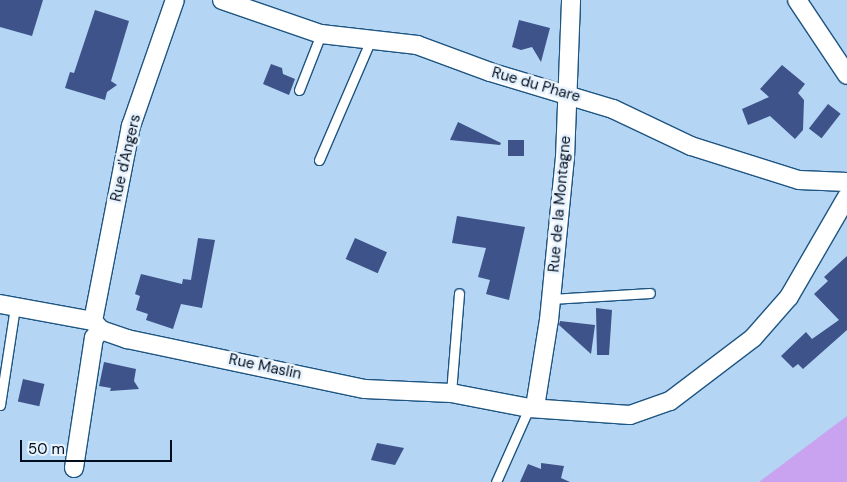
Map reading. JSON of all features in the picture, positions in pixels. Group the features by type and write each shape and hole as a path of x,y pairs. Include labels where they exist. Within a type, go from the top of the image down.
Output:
{"street":[{"name":"Rue d'Angers","path":"74,468 94,338 131,126 175,0"},
{"name":"Rue du Phare","path":"222,0 321,34 417,45 490,72 569,93 614,109 691,146 799,180 847,182"},
{"name":"Rue de la Montagne","path":"532,407 551,299 569,93 571,0"},
{"path":"797,0 847,75"},
{"name":"Rue Maslin","path":"8,305 97,325 127,339 365,389 450,393 532,407 630,415 670,401 753,338 789,296 847,197"}],"lane":[{"path":"299,90 321,34"},
{"path":"319,160 371,39"},
{"path":"450,393 459,293"},
{"path":"551,299 650,293"},
{"path":"0,405 8,305"},
{"path":"496,482 532,407"}],"shaded area":[{"path":"847,416 847,482 759,482"}],"building":[{"path":"0,0 43,0 32,36 0,27"},
{"path":"95,10 129,21 111,81 117,85 107,92 105,100 65,88 70,72 74,73"},
{"path":"519,20 550,28 541,62 532,47 521,50 512,47"},
{"path":"271,64 282,68 283,74 295,79 289,95 263,84"},
{"path":"782,65 805,84 798,93 804,100 803,130 795,139 770,116 748,125 742,109 769,97 760,89"},
{"path":"828,104 841,114 822,138 809,128"},
{"path":"458,122 501,143 500,145 450,140"},
{"path":"508,140 524,140 524,156 508,156"},
{"path":"457,216 525,227 509,300 486,294 490,280 478,277 486,248 452,243"},
{"path":"198,238 215,240 202,308 181,304 173,329 146,320 148,314 136,310 140,296 135,294 141,274 182,284 183,279 191,280"},
{"path":"355,238 387,252 378,273 346,259"},
{"path":"847,256 847,330 803,369 798,364 793,368 781,356 806,332 812,339 839,320 814,294 828,281 824,277"},
{"path":"596,308 612,310 609,355 597,355"},
{"path":"560,321 595,325 591,354 559,325"},
{"path":"104,362 136,369 134,381 139,389 110,391 111,388 99,386"},
{"path":"23,379 44,384 39,406 18,401"},
{"path":"377,443 404,448 395,465 371,460"},
{"path":"541,463 564,466 561,478 570,482 520,482 528,464 541,469"}]}
